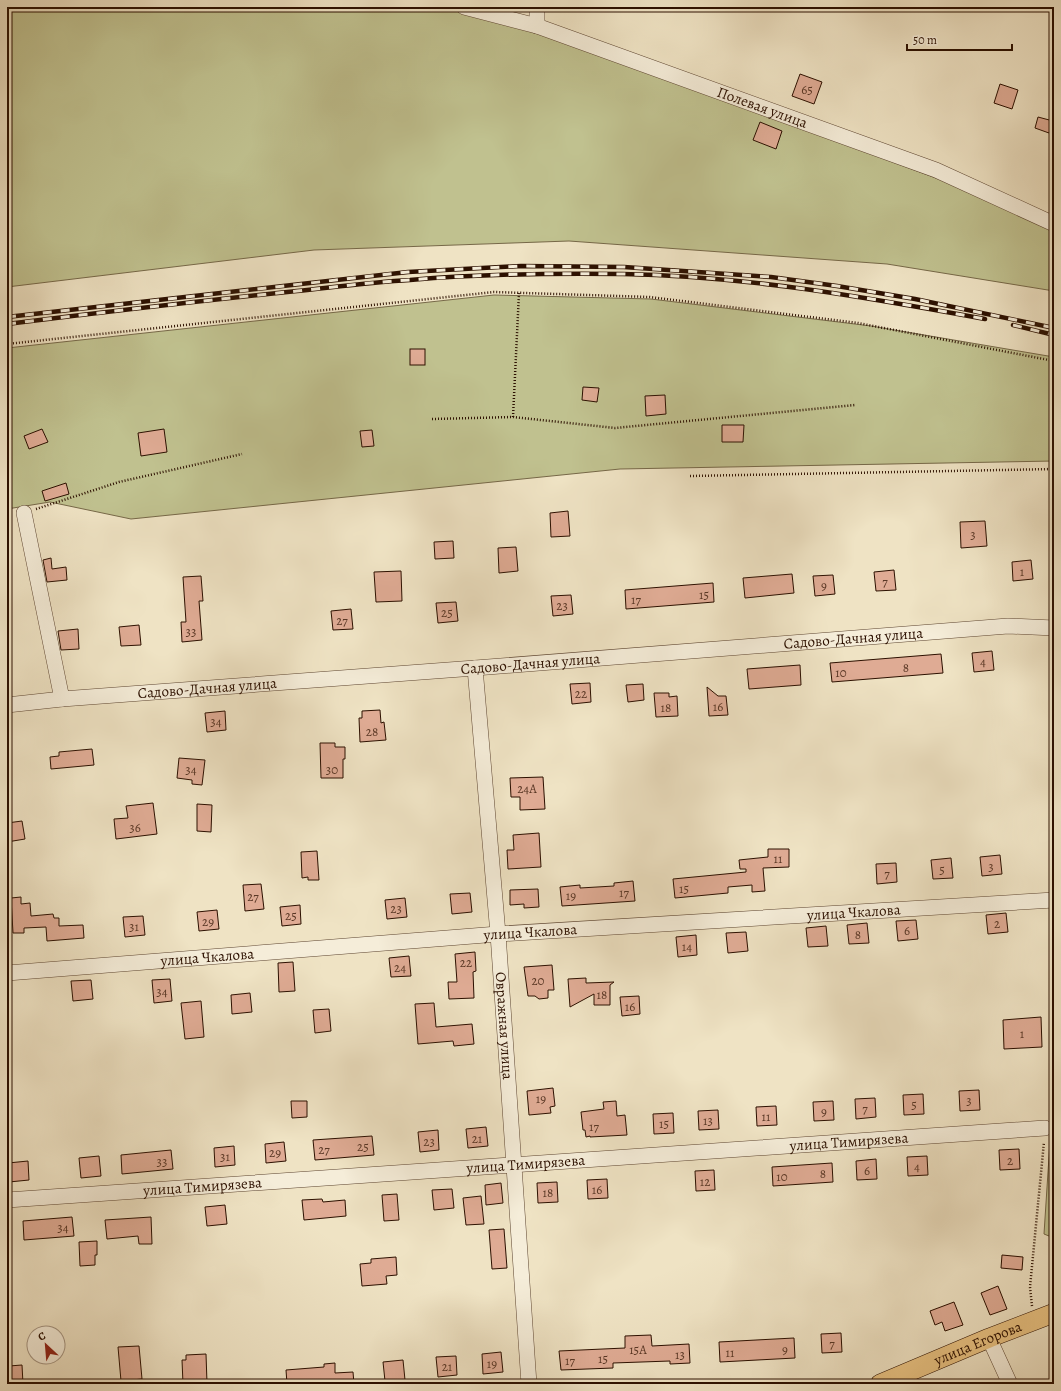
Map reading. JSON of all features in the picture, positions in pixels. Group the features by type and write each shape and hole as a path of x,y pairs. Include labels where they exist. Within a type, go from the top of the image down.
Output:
{"main road":[{"name":"улица Егорова","path":"880,1384 989,1338 1054,1313"}],"street":[{"name":"Полевая улица","path":"464,7 537,26 936,170 1054,224"},
{"path":"537,7 537,26"},
{"path":"24,513 62,699"},
{"name":"Садово-Дачная улица","path":"7,705 62,699 1008,626 1054,628"},
{"name":"Овражная улица","path":"475,668 498,934 529,1384"},
{"name":"улица Чкалова","path":"7,973 498,934 1054,900"},
{"name":"улица Тимирязева","path":"7,1200 1045,1128"},
{"path":"989,1338 1010,1384"}],"path":[{"path":"7,344 494,292 650,297 858,322 1054,361"},
{"path":"513,417 519,293"},
{"path":"432,419 513,417 615,428 855,405"},
{"path":"24,513 119,482 242,454"},
{"path":"690,476 1054,469"},
{"path":"1034,1321 1030,1287 1045,1128"}],"green space":[{"path":"7,7 443,7 531,27 1054,222 1054,291 887,264 569,241 314,250 7,287"},
{"path":"494,295 651,299 871,326 1054,357 1054,461 620,469 131,519 50,502 7,509 7,348"},
{"path":"1054,1135 1054,1238 1044,1234 1050,1141"}],"building":[{"path":"800,74 822,82 814,104 792,96"},
{"path":"1000,84 1018,90 1012,109 994,103"},
{"path":"1038,117 1053,121 1049,133 1035,128"},
{"path":"760,122 782,131 776,149 753,140"},
{"path":"410,349 425,349 425,365 410,365"},
{"path":"583,387 599,388 597,402 582,400"},
{"path":"665,395 666,414 646,416 645,396"},
{"path":"722,425 744,425 743,442 722,442"},
{"path":"42,429 48,442 29,449 24,436"},
{"path":"164,429 167,452 141,456 138,433"},
{"path":"372,430 374,446 362,447 360,431"},
{"path":"66,483 69,494 45,501 42,491"},
{"path":"568,511 570,536 551,537 550,513"},
{"path":"985,521 987,546 961,548 960,522"},
{"path":"453,541 454,558 435,559 434,542"},
{"path":"516,547 518,571 499,573 498,548"},
{"path":"51,558 52,569 66,567 67,580 47,582 43,560"},
{"path":"1031,560 1033,579 1013,581 1012,562"},
{"path":"894,570 896,590 876,591 874,572"},
{"path":"401,571 402,601 376,602 374,572"},
{"path":"792,574 794,593 745,598 743,578"},
{"path":"833,575 835,594 815,596 813,576"},
{"path":"201,576 203,601 199,601 202,640 182,642 181,622 186,622 183,577"},
{"path":"713,583 714,602 626,609 625,590"},
{"path":"571,595 573,614 553,616 551,596"},
{"path":"456,602 458,621 438,623 436,603"},
{"path":"351,609 353,629 333,630 331,611"},
{"path":"139,625 141,645 121,646 119,627"},
{"path":"78,629 79,649 61,650 58,631"},
{"path":"992,651 994,670 974,672 972,653"},
{"path":"941,654 943,673 832,682 830,663"},
{"path":"800,665 801,685 749,689 747,669"},
{"path":"590,683 591,702 572,704 570,684"},
{"path":"643,684 644,700 628,702 626,685"},
{"path":"707,687 718,696 726,696 728,715 709,716"},
{"path":"654,693 669,693 669,697 677,696 678,716 656,717"},
{"path":"380,710 381,723 384,722 386,740 360,742 359,718 362,718 362,711"},
{"path":"225,711 226,730 207,732 205,713"},
{"path":"320,743 335,743 335,747 345,747 345,759 343,759 343,778 321,778"},
{"path":"92,749 94,765 51,769 50,757 59,756 59,752"},
{"path":"179,758 205,760 202,785 192,784 192,780 177,778"},
{"path":"543,777 545,809 520,810 520,797 511,797 510,778"},
{"path":"153,803 157,834 116,839 114,819 128,818 126,806"},
{"path":"197,804 212,805 211,832 197,831"},
{"path":"22,821 25,839 7,842 7,823"},
{"path":"539,833 541,867 508,869 507,850 514,850 513,835"},
{"path":"768,849 789,849 789,867 763,868 765,891 752,892 752,885 728,887 728,893 675,898 673,879 746,872 746,869 740,869 739,860 768,857"},
{"path":"317,851 319,880 308,880 308,877 302,878 301,852"},
{"path":"1000,855 1002,874 982,876 980,857"},
{"path":"951,858 953,878 933,879 931,860"},
{"path":"896,863 897,882 877,884 876,864"},
{"path":"633,881 635,901 562,906 560,887 580,885 580,888 614,886 614,883"},
{"path":"261,884 264,909 245,911 243,885"},
{"path":"538,889 539,907 524,908 524,904 510,905 510,890"},
{"path":"470,893 472,912 452,914 450,894"},
{"path":"21,897 21,904 30,903 31,916 53,914 54,918 59,918 59,926 83,925 84,938 47,941 46,927 24,928 24,933 13,933 11,898"},
{"path":"405,898 407,917 387,919 385,900"},
{"path":"300,905 301,924 282,926 280,907"},
{"path":"217,910 219,929 199,931 197,912"},
{"path":"1006,913 1008,932 988,934 986,915"},
{"path":"143,916 145,935 125,937 123,917"},
{"path":"916,920 918,939 898,941 896,921"},
{"path":"867,923 869,943 849,944 847,925"},
{"path":"826,926 828,946 808,947 806,928"},
{"path":"746,932 748,951 728,953 726,933"},
{"path":"696,935 697,955 678,957 676,937"},
{"path":"475,952 476,971 473,972 474,998 449,999 448,982 457,982 455,954"},
{"path":"409,956 411,976 391,977 389,958"},
{"path":"293,962 295,991 279,992 278,963"},
{"path":"552,965 554,990 548,990 548,998 539,999 535,996 528,996 524,967"},
{"path":"586,978 586,983 614,982 610,985 610,1005 594,1005 594,994 570,1007 568,979"},
{"path":"170,979 172,1001 154,1003 152,980"},
{"path":"91,980 93,999 73,1001 71,981"},
{"path":"250,993 252,1012 232,1014 231,995"},
{"path":"639,996 640,1014 622,1016 620,997"},
{"path":"201,1001 204,1037 185,1039 181,1003"},
{"path":"434,1003 436,1027 472,1024 474,1044 454,1046 453,1041 418,1044 415,1004"},
{"path":"329,1009 331,1031 315,1033 313,1010"},
{"path":"1041,1017 1042,1047 1004,1049 1003,1020"},
{"path":"553,1088 555,1106 550,1107 551,1113 529,1115 527,1091"},
{"path":"979,1090 980,1110 960,1111 959,1091"},
{"path":"923,1094 924,1114 904,1115 903,1095"},
{"path":"875,1098 876,1117 856,1119 855,1099"},
{"path":"291,1101 307,1101 307,1117 292,1118"},
{"path":"616,1101 617,1116 625,1115 627,1135 586,1137 585,1130 583,1130 581,1112 604,1109 603,1102"},
{"path":"833,1101 834,1120 814,1121 813,1102"},
{"path":"776,1106 777,1125 757,1126 756,1107"},
{"path":"718,1110 719,1129 699,1130 698,1111"},
{"path":"673,1113 674,1133 654,1134 653,1114"},
{"path":"486,1127 488,1146 468,1148 466,1129"},
{"path":"438,1130 439,1150 420,1152 418,1132"},
{"path":"372,1136 374,1155 315,1160 313,1140"},
{"path":"284,1142 286,1161 266,1163 265,1144"},
{"path":"234,1146 235,1165 215,1167 214,1148"},
{"path":"1019,1149 1020,1169 1000,1170 999,1150"},
{"path":"171,1150 173,1169 122,1174 121,1155"},
{"path":"99,1156 101,1176 81,1178 79,1158"},
{"path":"927,1156 928,1175 908,1176 907,1157"},
{"path":"876,1159 877,1179 857,1180 856,1161"},
{"path":"28,1161 29,1180 9,1182 8,1163"},
{"path":"832,1163 833,1182 773,1186 772,1167"},
{"path":"714,1170 715,1190 696,1191 695,1171"},
{"path":"607,1179 608,1198 588,1199 587,1180"},
{"path":"557,1182 558,1202 538,1203 537,1183"},
{"path":"501,1183 503,1203 486,1205 485,1185"},
{"path":"452,1189 454,1208 434,1210 432,1190"},
{"path":"397,1194 399,1220 384,1221 382,1195"},
{"path":"481,1196 484,1224 466,1225 463,1198"},
{"path":"322,1199 323,1202 345,1200 346,1216 304,1220 302,1200"},
{"path":"225,1205 227,1224 207,1226 205,1207"},
{"path":"72,1217 74,1236 24,1240 23,1221"},
{"path":"151,1217 152,1244 139,1244 138,1236 107,1239 105,1220"},
{"path":"504,1229 507,1268 492,1269 489,1230"},
{"path":"97,1241 95,1265 80,1266 79,1242"},
{"path":"1002,1255 1023,1257 1022,1270 1001,1268"},
{"path":"396,1257 397,1275 386,1276 387,1284 362,1286 360,1264 371,1263 371,1259"},
{"path":"998,1286 1007,1309 990,1315 981,1293"},
{"path":"954,1302 963,1325 945,1331 942,1322 935,1325 930,1311"},
{"path":"841,1333 842,1352 822,1353 821,1334"},
{"path":"651,1335 652,1346 689,1344 690,1363 670,1364 670,1361 613,1363 613,1368 561,1370 559,1351 625,1348 625,1336"},
{"path":"794,1338 795,1358 720,1362 719,1342"},
{"path":"139,1346 142,1379 121,1381 118,1347"},
{"path":"501,1352 503,1372 483,1374 482,1354"},
{"path":"206,1354 207,1383 183,1384 182,1360 186,1360 186,1355"},
{"path":"456,1356 457,1375 438,1377 436,1357"},
{"path":"403,1360 405,1380 385,1381 383,1362"},
{"path":"335,1363 335,1373 353,1372 354,1384 287,1384 286,1370 324,1367 324,1364"},
{"path":"22,1365 23,1384 10,1384 9,1366"}],"railway":[{"path":"7,317 408,272 521,266 624,267 771,277 837,286 915,299 1054,328"},
{"path":"7,324 382,282 516,274 623,274 760,283 895,303 985,319"},
{"path":"1013,325 1054,335"}]}
